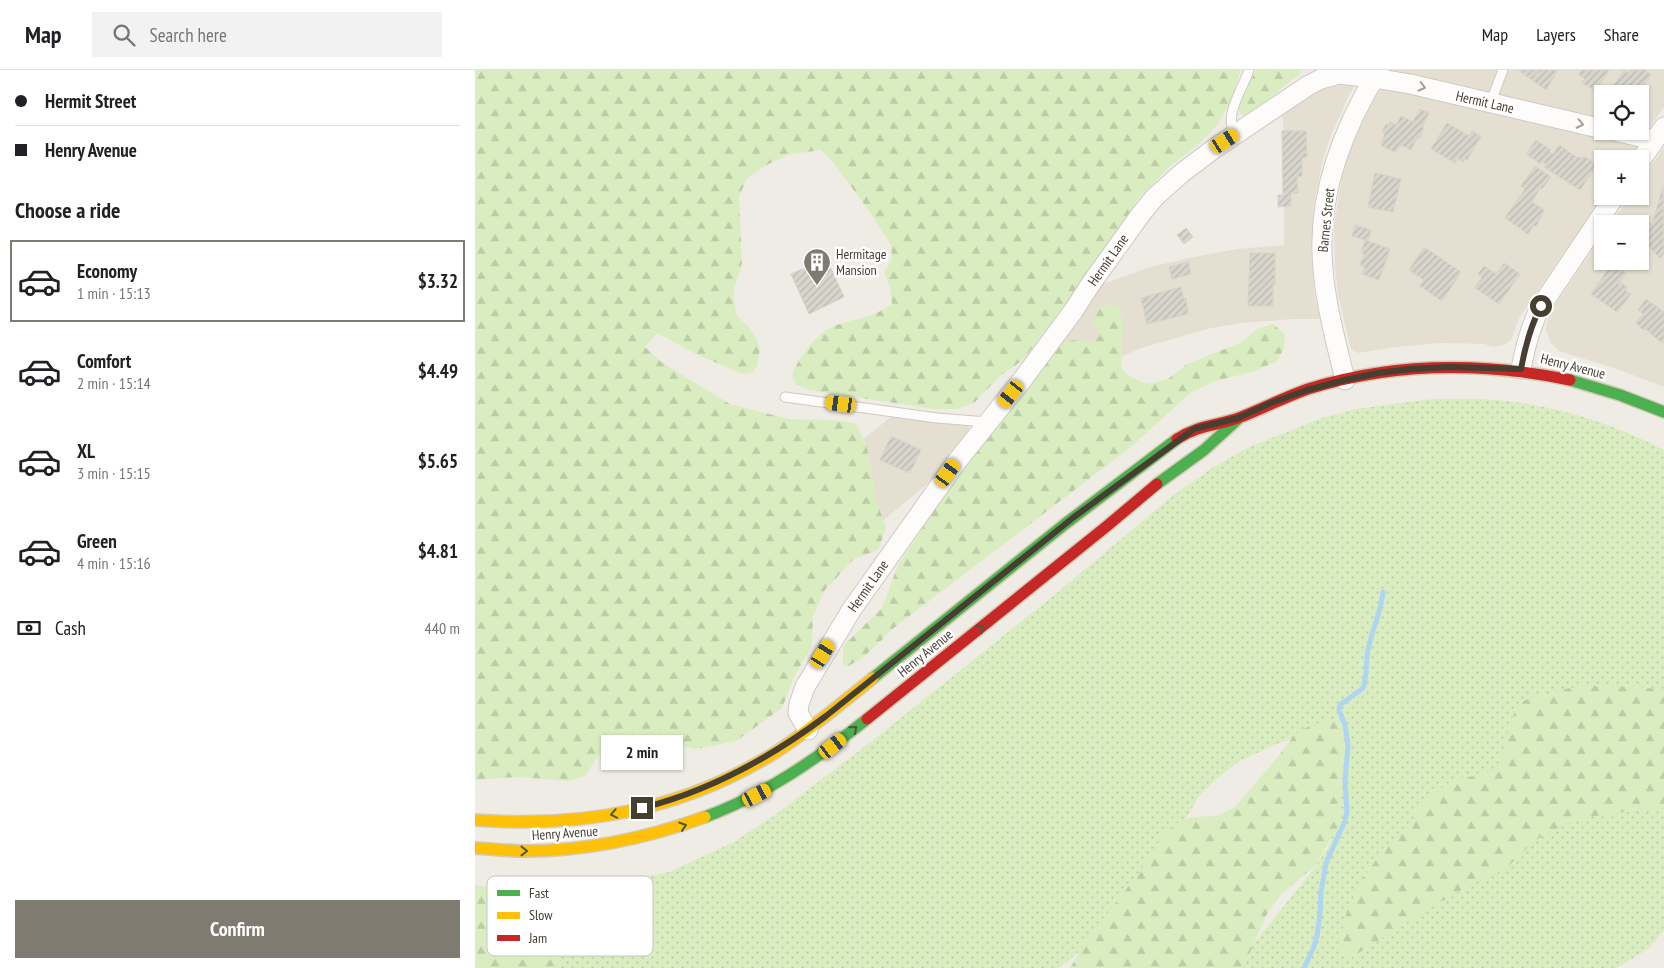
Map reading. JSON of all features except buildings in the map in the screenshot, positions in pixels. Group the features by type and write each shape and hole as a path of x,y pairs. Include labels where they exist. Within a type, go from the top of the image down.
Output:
{"main road":[{"name":"Henry Avenue","path":"475,820 516,823 574,820 628,812 702,789 736,774 808,730 1074,517 1173,443 1194,429 1238,418 1307,390 1345,380 1411,369 1479,367 1521,369 1595,386 1664,412"},
{"name":"Henry Avenue","path":"475,848 514,851 560,850 609,845 696,822 768,789 807,765 842,739 1107,526 1165,477 1204,450 1238,418"}],"street":[{"name":"Hermit Lane","path":"808,730 799,717 799,704 805,687 823,654 852,609 904,534 987,422 1022,380 1151,202 1183,172 1289,98 1321,79 1339,74 1377,74 1490,104 1594,127"},
{"name":"Barnes Street","path":"1345,380 1328,306 1323,274 1323,230 1329,185 1340,145 1356,108 1377,74"},
{"path":"1648,150 1659,134"},
{"path":"1521,369 1527,338 1537,314 1609,205"}],"lane":[{"path":"1236,134 1231,126 1231,117 1249,70"},
{"path":"1490,104 1503,70"},
{"path":"785,397 937,418 987,422"}],"shaded area":[{"path":"1392,70 1664,70 1664,107 1649,128 1649,85 1594,85 1594,121 1390,73"},
{"path":"1332,80 1356,84 1349,95 1330,138 1323,159 1314,203 1311,252 1315,298 1320,319 1242,323 1211,328 1141,348 1089,371 994,423 1095,287 1150,267 1189,258 1237,249 1284,245 1284,137 1282,109"},
{"path":"1382,87 1589,131 1594,132 1594,140 1620,140 1638,145 1635,150 1594,150 1594,205 1597,205 1519,318 1511,340 1505,344 1496,347 1485,344 1440,343 1358,353 1351,349 1338,294 1334,225 1342,177 1349,151 1370,106"},
{"path":"1664,147 1664,387 1617,369 1559,351 1550,342 1546,329 1552,309 1594,248 1594,270 1649,270 1649,215 1617,215 1624,205 1649,205 1649,169"},
{"path":"891,417 967,426 971,429 942,472 847,550 801,489"}],"green space":[{"path":"475,70 1241,70 1230,102 1218,124 1199,144 1169,167 1137,200 1082,283 1023,360 1001,375 975,402 958,409 934,409 809,390 796,384 792,376 799,361 823,333 837,325 879,312 892,304 890,288 884,272 892,260 891,245 867,208 833,162 821,150 786,155 747,178 739,197 742,263 734,290 734,301 737,316 750,328 760,349 757,366 753,372 740,373 696,354 657,333 645,347 661,362 730,404 789,419 831,420 855,423 866,443 877,502 886,528 878,550 854,559 825,590 813,616 812,645 794,677 782,708 736,741 696,749 631,736 611,742 596,759 585,776 569,781 519,777 475,780"},
{"path":"1256,70 1302,70 1300,74 1265,102 1243,116 1237,108"},
{"path":"1109,304 1119,308 1123,324 1121,367 1129,376 1147,384 1168,379 1187,364 1242,342 1257,329 1273,324 1285,334 1284,348 1276,362 1251,372 1212,382 1189,394 1131,447 895,627 864,657 847,667 843,664 843,646 882,608 898,565 977,447 1061,342 1075,340 1091,343 1100,336 1093,320 1099,309"},
{"path":"1432,399 1489,399 1519,402 1583,417 1645,440 1664,450 1664,931 1648,949 1617,968 1234,968 1309,875 1328,848 1341,811 1302,735 1276,744 1238,762 1215,780 1199,796 1184,822 1095,939 1059,968 545,968 549,956 653,956 653,876 649,876 669,872 732,843 775,815 872,741 1058,592 1171,497 1209,470 1247,448 1322,418 1356,409"},
{"path":"1589,685 1664,691 1664,808 1589,817 1571,822 1534,841 1500,873 1478,881 1426,910 1349,959 1341,954 1339,944 1347,911 1362,880 1385,847 1410,823 1428,799 1455,778 1477,776 1498,768 1507,740 1508,727 1519,703 1537,695"},
{"path":"1331,719 1338,719 1344,726 1345,740 1340,823 1315,866 1280,895 1267,914 1243,968 1070,968 1088,938 1139,873 1164,833 1177,823 1191,817 1217,816 1235,807 1295,734 1305,728"},
{"path":"475,885 487,887 487,956 556,956 561,968 475,968"}],"waterway":[{"path":"1304,968 1317,936 1326,863 1345,821 1347,812 1345,781 1348,745 1345,725 1339,710 1340,705 1363,688 1368,650 1383,592"}],"traffic: fast":[{"path":"1570,380 1620,395 1664,412"},
{"path":"1157,484 1204,450 1237,420"},
{"path":"873,678 1065,524 1177,439"},
{"path":"705,817 770,787 829,748 867,719"}],"traffic: slow":[{"path":"475,820 555,821 632,811 669,801 741,772 776,752 813,726 873,678"},
{"path":"475,848 525,851 594,846 639,837 705,817"}],"traffic: jam":[{"path":"1177,439 1193,430 1233,420 1308,389 1340,380 1373,374 1405,370 1471,368 1504,370 1570,380"},
{"path":"867,719 1157,484"}],"place":[{"name":"Hermitage Mansion","path":"817,286"}],"route":[{"path":"642,808 685,795 736,774 808,730 1097,499 1194,429 1238,418 1307,390 1378,373 1449,367 1521,369 1527,338 1541,306"}]}
